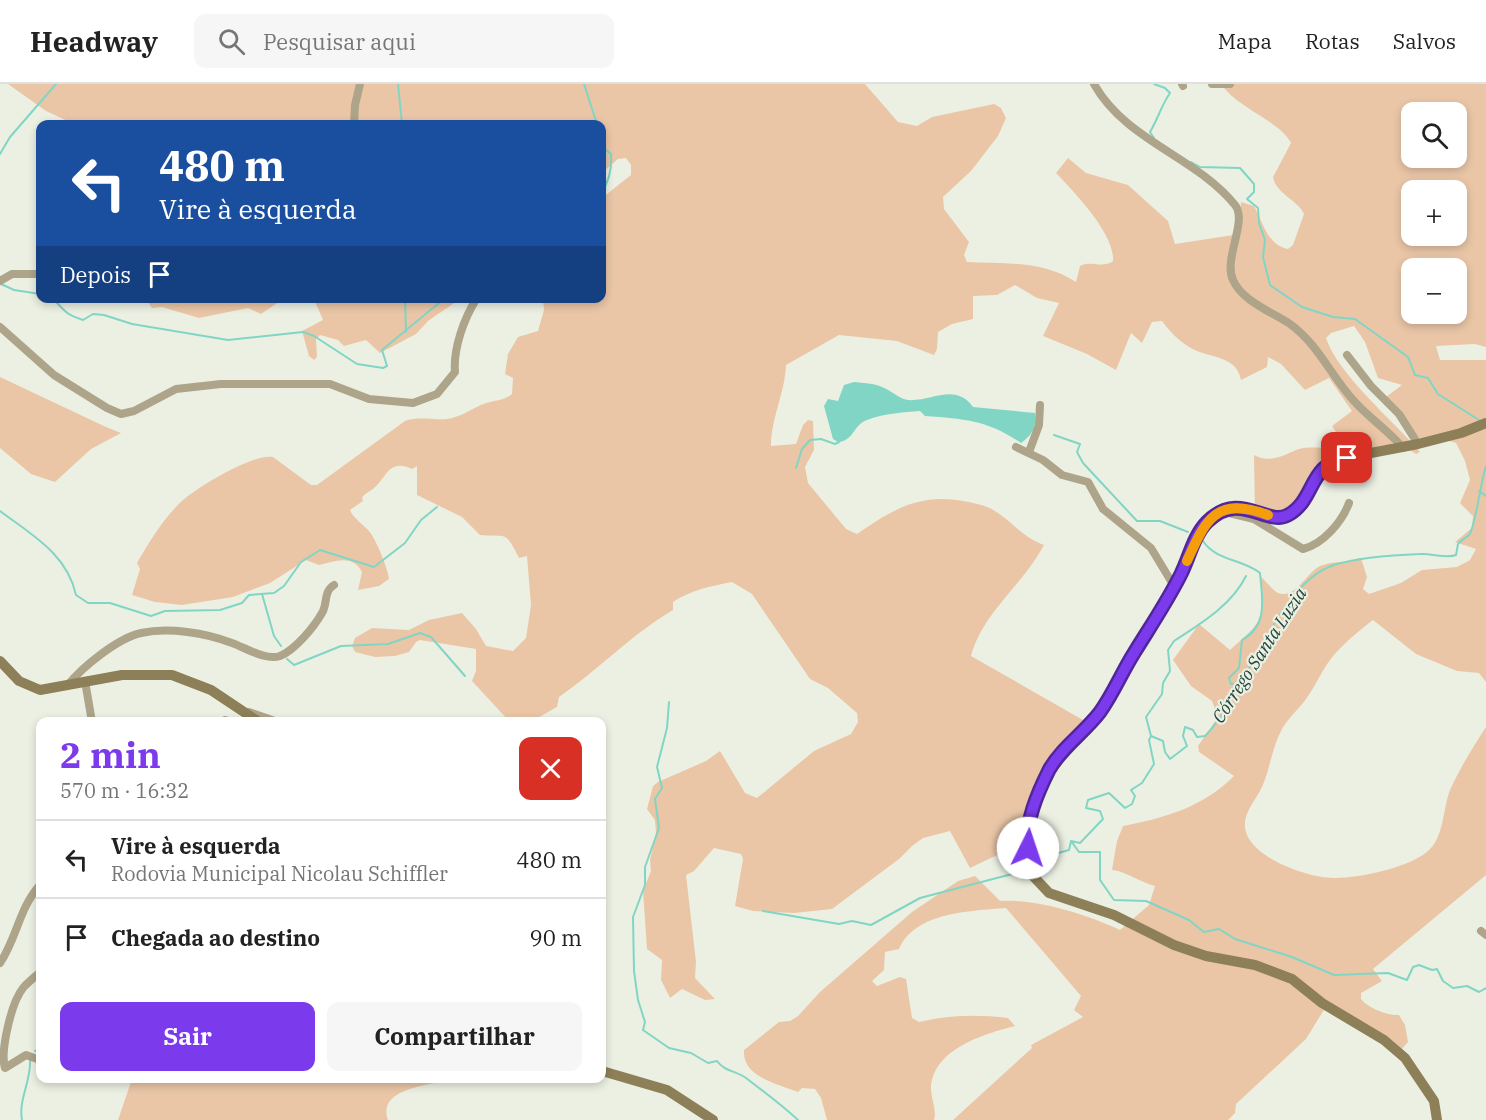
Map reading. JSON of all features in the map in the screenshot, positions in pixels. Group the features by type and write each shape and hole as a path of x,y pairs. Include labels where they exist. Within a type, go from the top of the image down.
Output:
{"street":[{"path":"354,120 360,84"},
{"path":"1094,84 1116,114 1160,149 1200,175 1236,206 1239,218 1231,263 1233,280 1259,305 1303,334 1355,402 1385,428 1403,448"},
{"path":"1212,84 1230,84"},
{"path":"0,281 12,274 36,274"},
{"path":"0,327 54,375 107,408 121,414 134,411 168,392 213,384 330,384 369,399 413,403 437,394 455,372 454,362 461,337 475,303"},
{"path":"1347,355 1371,386 1404,420 1418,444"},
{"path":"1029,452 1039,425 1040,405"},
{"path":"1437,1120 1434,1101 1406,1058 1384,1040 1322,1004 1292,979 1276,971 1206,956 1174,945 1104,911 1049,893 1034,877 1029,860 1028,830 1049,770 1100,712 1174,586 1202,527 1216,514 1241,507 1274,517 1287,516 1298,505 1329,461 1403,448 1461,434 1486,423"},
{"path":"1016,447 1029,452 1062,475 1088,482 1103,509 1151,548 1174,586"},
{"path":"1224,511 1254,519 1303,549 1341,522 1349,503"},
{"path":"67,686 88,664 126,639 142,632 167,631 208,636 265,656 281,656 291,649 321,613 327,591 334,585"},
{"path":"0,660 8,671 30,687 40,690 122,675 172,675 211,690 253,717"},
{"path":"85,681 91,717"},
{"path":"247,712 262,717"},
{"path":"0,963 14,942 24,906 36,890"},
{"path":"0,1076 3,1067 1,1049 10,1011 23,988 36,976"},
{"path":"3,1067 10,1066 26,1055 36,1059"},
{"path":"606,1072 667,1090 713,1120"}],"shaded area":[{"path":"8,84 865,84 898,122 917,126 932,117 994,104 1001,108 1006,118 998,136 971,171 943,197 944,209 969,242 964,255 967,262 1023,264 1050,270 1076,282 1080,266 1113,261 1112,250 1101,226 1056,173 1068,158 1086,173 1128,185 1168,221 1175,244 1240,234 1241,202 1254,206 1266,232 1275,243 1288,249 1293,245 1304,214 1278,188 1273,177 1291,143 1278,128 1237,100 1221,84 1486,84 1486,347 1475,344 1436,346 1440,360 1486,360 1486,682 1479,673 1457,671 1416,654 1373,620 1350,638 1335,654 1306,699 1284,727 1275,744 1262,787 1245,822 1249,839 1257,849 1282,865 1311,875 1335,878 1372,874 1412,861 1435,843 1441,829 1450,790 1486,727 1486,875 1373,969 1382,981 1361,993 1361,999 1373,1008 1399,1015 1405,1025 1408,1042 1400,1051 1325,1008 1306,1039 1236,1104 1235,1113 1228,1120 953,1120 1032,1048 1031,1045 1083,1017 1074,1010 1081,996 1006,908 976,910 945,916 917,927 899,949 885,952 884,970 872,981 877,986 900,977 906,979 912,1018 919,1022 963,1016 985,1016 1008,1018 1015,1026 962,1045 941,1063 934,1074 931,1088 934,1120 827,1120 821,1098 815,1089 802,1088 798,1092 763,1078 749,1067 744,1050 779,1022 790,1021 798,1016 820,992 912,912 958,881 975,876 1000,901 1045,905 1092,918 1120,930 1149,905 1155,886 1112,870 1117,841 1123,826 1183,810 1209,796 1234,776 1199,752 1198,746 1218,717 1212,701 1191,686 1173,660 1199,624 1230,650 1255,626 1262,612 1261,577 1276,592 1290,593 1320,566 1361,558 1367,577 1363,589 1369,594 1401,583 1422,570 1457,567 1470,560 1476,549 1455,542 1472,528 1473,516 1460,503 1470,480 1465,461 1456,443 1444,439 1425,445 1386,397 1402,385 1378,378 1365,342 1354,326 1331,333 1326,338 1333,352 1354,382 1420,452 1416,454 1394,440 1386,454 1337,465 1295,515 1276,523 1255,516 1254,455 1271,459 1303,448 1338,450 1338,435 1332,426 1352,411 1329,378 1305,390 1281,364 1268,357 1267,367 1241,380 1238,372 1227,361 1189,347 1174,336 1162,321 1152,322 1142,343 1131,333 1116,370 1087,354 1043,336 1059,303 1037,298 1015,285 997,295 973,296 973,319 952,324 938,332 937,349 934,355 897,341 839,335 786,365 773,425 771,446 796,444 803,425 808,420 813,421 814,450 805,467 808,483 846,529 857,534 909,504 952,499 992,509 1024,534 1044,545 994,612 977,640 971,656 1090,724 1058,764 1022,839 1014,847 970,868 950,831 923,838 832,909 794,913 753,911 735,906 743,859 741,854 714,848 694,871 686,875 696,962 695,978 715,999 705,1000 682,989 670,998 661,980 662,960 647,949 643,891 651,871 650,860 656,833 655,820 647,809 653,786 706,761 720,751 745,793 757,798 814,751 851,734 858,722 857,713 828,688 810,679 752,594 732,582 687,594 673,602 673,610 643,630 559,697 557,707 539,717 505,717 472,681 476,671 476,649 420,640 409,652 395,656 375,657 355,652 352,646 355,638 372,628 409,630 429,620 462,613 476,629 486,646 513,651 526,638 531,605 527,556 519,558 511,543 504,537 480,535 462,517 417,495 417,466 412,469 398,466 389,471 378,485 363,496 363,501 350,510 372,535 384,562 389,579 379,586 358,590 362,572 358,566 349,561 319,565 306,560 270,583 233,597 182,605 155,602 132,595 140,569 137,563 152,538 176,506 201,487 240,465 264,457 273,457 311,485 317,485 405,421 452,418 512,394 513,378 505,374 508,354 518,337 538,331 544,310 543,303 606,303 606,195 631,175 631,165 626,158 618,159 606,170 606,120 65,120 46,111"},
{"path":"149,303 277,303 261,314 248,308 199,318 162,307 152,308"},
{"path":"316,303 454,303 428,321 416,334 380,353 366,340 344,346 338,340 320,335 316,339 317,357 314,360 309,356 302,331 323,320"},
{"path":"0,377 121,433 91,449 55,482 31,474 0,448"},
{"path":"130,1083 434,1083 409,1089 393,1097 386,1111 388,1120 118,1120"}],"water":[{"path":"854,382 879,386 908,400 951,394 966,400 973,407 1035,413 1034,427 1031,434 1021,443 986,425 925,416 920,411 914,411 886,415 862,422 851,436 838,442 833,439 824,406 828,399 838,401 844,385"}],"waterway":[{"path":"0,154 10,137 56,84"},
{"path":"398,84 402,120"},
{"path":"584,84 596,120"},
{"path":"1154,84 1165,88 1170,93 1150,132 1154,138"},
{"path":"606,150 611,154 610,174 606,183"},
{"path":"1191,162 1200,167 1240,168 1254,184 1254,192 1247,199 1258,208 1259,223 1265,240 1263,257 1270,285 1302,307 1333,317 1355,319 1408,357 1415,375 1428,378 1438,394 1479,420"},
{"path":"1,284 14,290 36,293"},
{"path":"57,303 69,314 83,320 93,314 104,315 132,324 228,340 303,332 314,336 357,364 383,368 387,366 382,350 439,303"},
{"path":"405,303 406,332"},
{"path":"1054,435 1080,444 1077,452 1083,463 1137,521 1160,521 1188,532"},
{"path":"796,468 802,449 810,440 821,439 835,444 839,442"},
{"name":"Córrego Santa Luzia","path":"1151,736 1163,741 1165,752 1170,759 1187,746 1183,736 1185,727 1193,730 1197,737 1205,736 1235,694 1279,616 1296,593 1314,576 1334,565 1366,558 1420,554 1456,555 1458,544 1471,531 1486,466"},
{"name":"Córrego Santa Luzia","path":"1479,491 1486,496"},
{"path":"0,511 47,547 65,568 76,595 88,603 110,603 151,616 165,611 220,610 242,603 249,595 274,593 284,586 301,562 320,550 374,567 405,543 421,520 437,507"},
{"path":"1203,541 1208,548 1222,556 1260,573 1262,601 1260,619 1251,634 1242,640 1239,668 1229,678 1231,684 1243,683"},
{"path":"1151,736 1146,717 1162,694 1163,683 1170,671 1168,650 1174,641 1205,621 1224,605 1246,576"},
{"path":"262,594 274,636 281,646"},
{"path":"287,659 294,665 341,646 388,644 420,633 431,637 465,676"},
{"path":"669,702 667,728 657,767 662,788 655,799 659,828 645,867 645,885 633,917 634,971 638,1000 645,1022 643,1030 669,1048 691,1053 708,1063 717,1061 723,1067 746,1078 798,1120"},
{"name":"Córrego Santa Luzia","path":"1071,841 1080,843 1103,819 1100,811 1086,808 1088,800 1109,793 1125,808 1132,804 1135,796 1131,790 1142,783 1154,764 1149,740 1151,736"},
{"name":"Córrego Santa Luzia","path":"1071,841 1079,852 1100,852 1100,880 1114,900 1146,901 1189,920 1204,932 1219,929 1235,939 1292,957 1334,975 1388,973 1407,980 1413,967 1419,965 1432,970 1437,969 1443,981 1453,988 1467,986 1479,992 1486,988"},
{"path":"1036,859 1069,850 1071,841"},
{"path":"763,911 839,924 852,921 871,925 920,898 1016,873 1025,865"},
{"path":"22,1120 21,1112 30,1058"}],"slow traffic":[{"path":"1187,561 1202,527 1216,514 1241,507 1268,515"}],"route":[{"path":"1028,848 1031,814 1049,770 1054,761 1100,712 1181,575 1202,527 1216,514 1233,508 1249,508 1274,517 1287,516 1310,490 1329,461 1347,458"}]}
